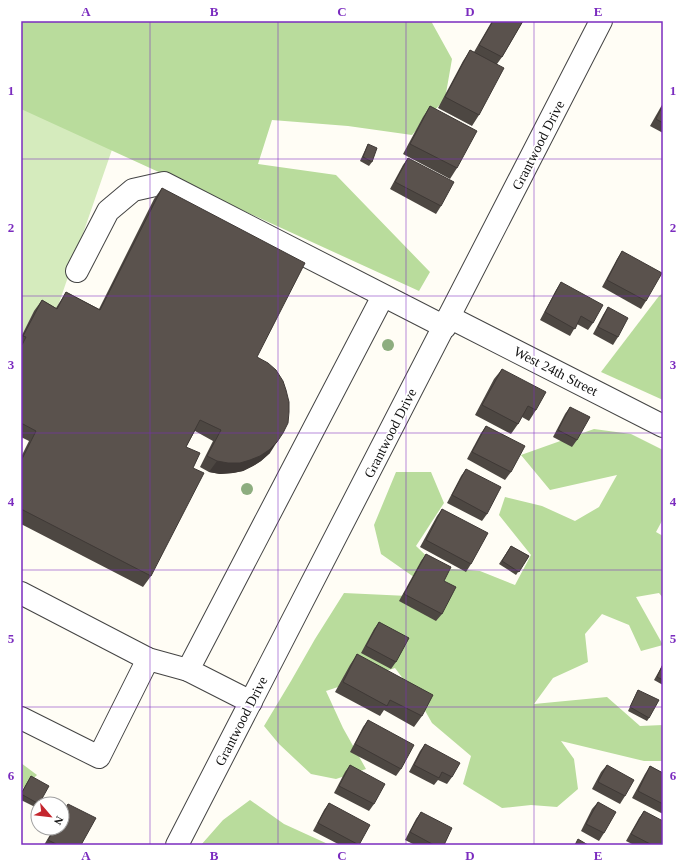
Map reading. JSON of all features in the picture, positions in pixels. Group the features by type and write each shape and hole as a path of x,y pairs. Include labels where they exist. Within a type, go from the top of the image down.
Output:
{"street":[{"name":"Grantwood Drive","path":"177,845 601,21"},
{"name":"West 24th Street","path":"77,271 108,211 133,190 164,183 383,296 447,322 663,426"},
{"path":"188,670 383,296"},
{"path":"21,593 148,659 188,670 251,702"},
{"path":"21,718 99,757 148,659"}],"green space":[{"path":"21,21 431,21 452,59 445,99 412,135 348,126 272,120 258,164 336,175 430,272 419,291 21,109"},
{"path":"21,92 115,141 59,303 50,319 34,311 21,337"},
{"path":"663,293 663,400 601,372 659,296"},
{"path":"594,429 631,434 663,450 663,519 656,532 663,536 663,598 659,593 636,597 663,645 641,651 629,625 602,614 585,634 588,662 553,678 534,704 607,697 640,726 663,725 663,761 644,761 561,741 574,759 578,789 557,807 531,805 502,808 463,784 471,756 432,723 419,700 395,668 326,691 343,728 366,769 336,779 311,774 279,744 264,726 344,593 408,596 421,582 381,554 374,525 396,472 431,472 444,503 416,546 439,568 480,571 515,585 531,555 499,515 505,497 542,506 575,521 599,507 617,475 550,490 521,455"},
{"path":"21,763 37,775 21,790"},
{"path":"250,800 284,824 330,845 201,845 223,820"}],"building":[{"path":"493,21 523,21 502,57 479,45"},
{"path":"470,50 504,68 479,115 445,97"},
{"path":"663,105 663,123 656,119"},
{"path":"430,106 477,131 457,168 410,144"},
{"path":"368,144 377,148 372,162 363,157"},
{"path":"408,158 454,182 441,206 395,182"},
{"path":"162,188 305,263 257,357 268,363 276,370 283,381 289,402 288,423 277,442 260,456 240,463 228,463 217,461 207,456 221,430 200,420 186,447 200,453 193,468 204,473 151,576 21,509 21,461 36,431 21,423 21,345 26,337 23,336 42,300 57,309 66,292 100,310"},
{"path":"622,251 662,273 646,301 607,280"},
{"path":"561,282 603,305 593,323 581,316 575,329 545,312"},
{"path":"608,307 628,318 618,337 598,327"},
{"path":"502,369 546,392 536,410 528,406 518,424 482,405"},
{"path":"570,407 590,417 577,440 558,430"},
{"path":"486,426 525,446 511,472 472,452"},
{"path":"466,469 501,487 487,514 452,495"},
{"path":"442,509 488,533 471,564 426,540"},
{"path":"511,546 529,556 519,572 502,561"},
{"path":"426,554 451,567 444,581 456,587 442,614 404,594"},
{"path":"379,622 409,638 396,662 366,646"},
{"path":"357,654 433,695 422,716 390,700 387,706 343,682"},
{"path":"663,664 663,680 657,677"},
{"path":"638,690 659,700 649,718 630,707"},
{"path":"368,720 414,745 401,769 355,744"},
{"path":"425,744 460,763 452,777 442,772 439,778 414,765"},
{"path":"350,765 385,784 374,804 339,786"},
{"path":"607,765 634,780 625,796 598,782"},
{"path":"650,766 663,773 663,804 638,791"},
{"path":"31,776 49,786 43,796 30,796 30,799 21,794"},
{"path":"598,802 616,812 604,833 586,824"},
{"path":"329,803 370,825 359,845 318,823"},
{"path":"70,805 96,818 81,845 58,845 48,840 50,836 70,836"},
{"path":"644,811 663,821 663,845 652,845 631,834"},
{"path":"421,812 452,828 444,845 434,845 410,832"},
{"path":"578,839 588,845 575,845"}]}
